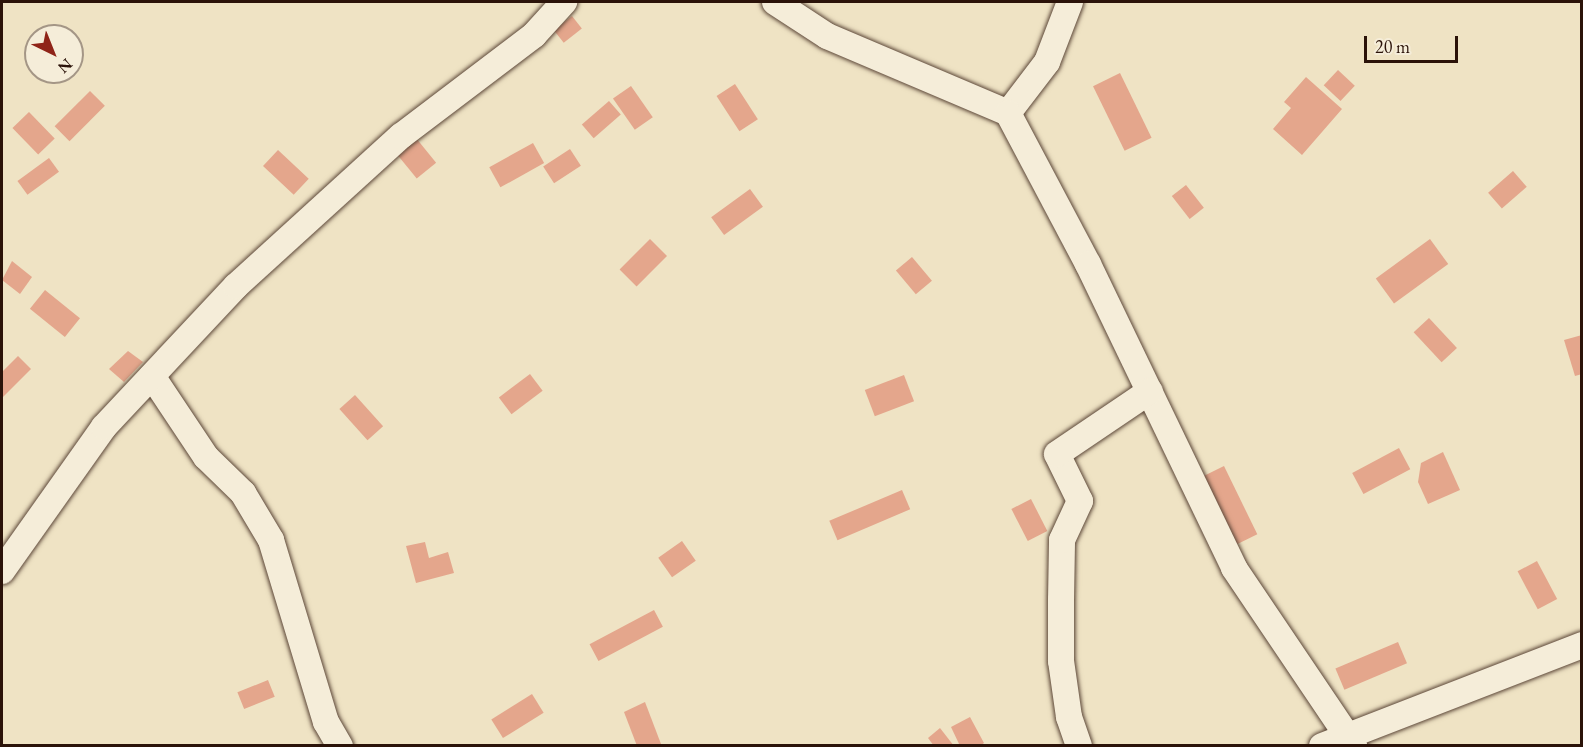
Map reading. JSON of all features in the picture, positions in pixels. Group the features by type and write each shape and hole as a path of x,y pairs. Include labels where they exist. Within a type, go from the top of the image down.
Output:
{"street":[{"path":"2,571 104,427 254,270 401,136 534,34 564,2"},
{"path":"775,2 827,36 1008,113 1150,391 1234,568 1350,740"},
{"path":"1008,113 1047,63 1070,2"},
{"path":"152,376 206,457 243,493 271,540 326,722 340,746"},
{"path":"1079,746 1069,717 1061,661 1060,600 1062,540 1080,501 1057,454 1150,391"},
{"path":"1322,746 1350,740 1581,645"}],"building":[{"path":"572,16 582,29 564,43 554,30"},
{"path":"1338,70 1355,86 1340,101 1324,85"},
{"path":"1120,73 1152,138 1125,151 1093,86"},
{"path":"1306,77 1342,109 1302,155 1273,129 1291,108 1284,102"},
{"path":"735,84 758,119 739,131 717,96"},
{"path":"631,86 653,117 635,130 613,99"},
{"path":"90,91 105,106 69,141 55,126"},
{"path":"609,101 621,115 594,138 582,125"},
{"path":"29,112 55,139 38,155 12,128"},
{"path":"416,138 436,163 417,179 397,154"},
{"path":"533,143 544,163 500,187 489,167"},
{"path":"570,149 581,166 554,183 543,166"},
{"path":"278,150 309,179 294,195 263,166"},
{"path":"49,158 59,172 27,195 17,181"},
{"path":"1513,171 1527,187 1502,208 1488,193"},
{"path":"1186,185 1204,208 1190,219 1172,196"},
{"path":"750,189 763,207 724,235 711,217"},
{"path":"650,239 667,256 637,286 620,269"},
{"path":"1430,239 1448,264 1394,303 1376,278"},
{"path":"912,257 932,281 916,294 896,270"},
{"path":"12,261 32,277 20,294 2,280"},
{"path":"45,290 80,318 65,337 30,309"},
{"path":"1429,318 1457,348 1442,362 1414,332"},
{"path":"1582,335 1582,374 1575,376 1564,340"},
{"path":"128,351 143,362 124,382 109,369"},
{"path":"18,356 31,369 3,397 2,372"},
{"path":"530,374 543,391 511,414 499,397"},
{"path":"904,375 914,401 875,416 865,390"},
{"path":"355,395 383,426 367,440 339,409"},
{"path":"1399,448 1410,469 1363,494 1352,473"},
{"path":"1443,452 1460,490 1428,504 1418,482 1421,463"},
{"path":"1224,466 1257,534 1230,547 1197,479"},
{"path":"902,490 910,509 837,540 829,521"},
{"path":"1031,499 1047,531 1028,541 1011,509"},
{"path":"682,541 696,561 672,577 658,558"},
{"path":"425,542 429,558 448,552 454,573 416,583 406,546"},
{"path":"1537,561 1557,599 1538,609 1518,571"},
{"path":"654,610 663,627 598,661 590,644"},
{"path":"1398,642 1407,663 1344,690 1335,669"},
{"path":"268,680 275,697 244,709 237,692"},
{"path":"532,694 544,713 503,738 491,719"},
{"path":"645,702 661,744 658,746 637,746 624,712"},
{"path":"970,717 984,743 980,746 960,746 951,727"},
{"path":"940,728 954,746 934,746 928,738"}]}
